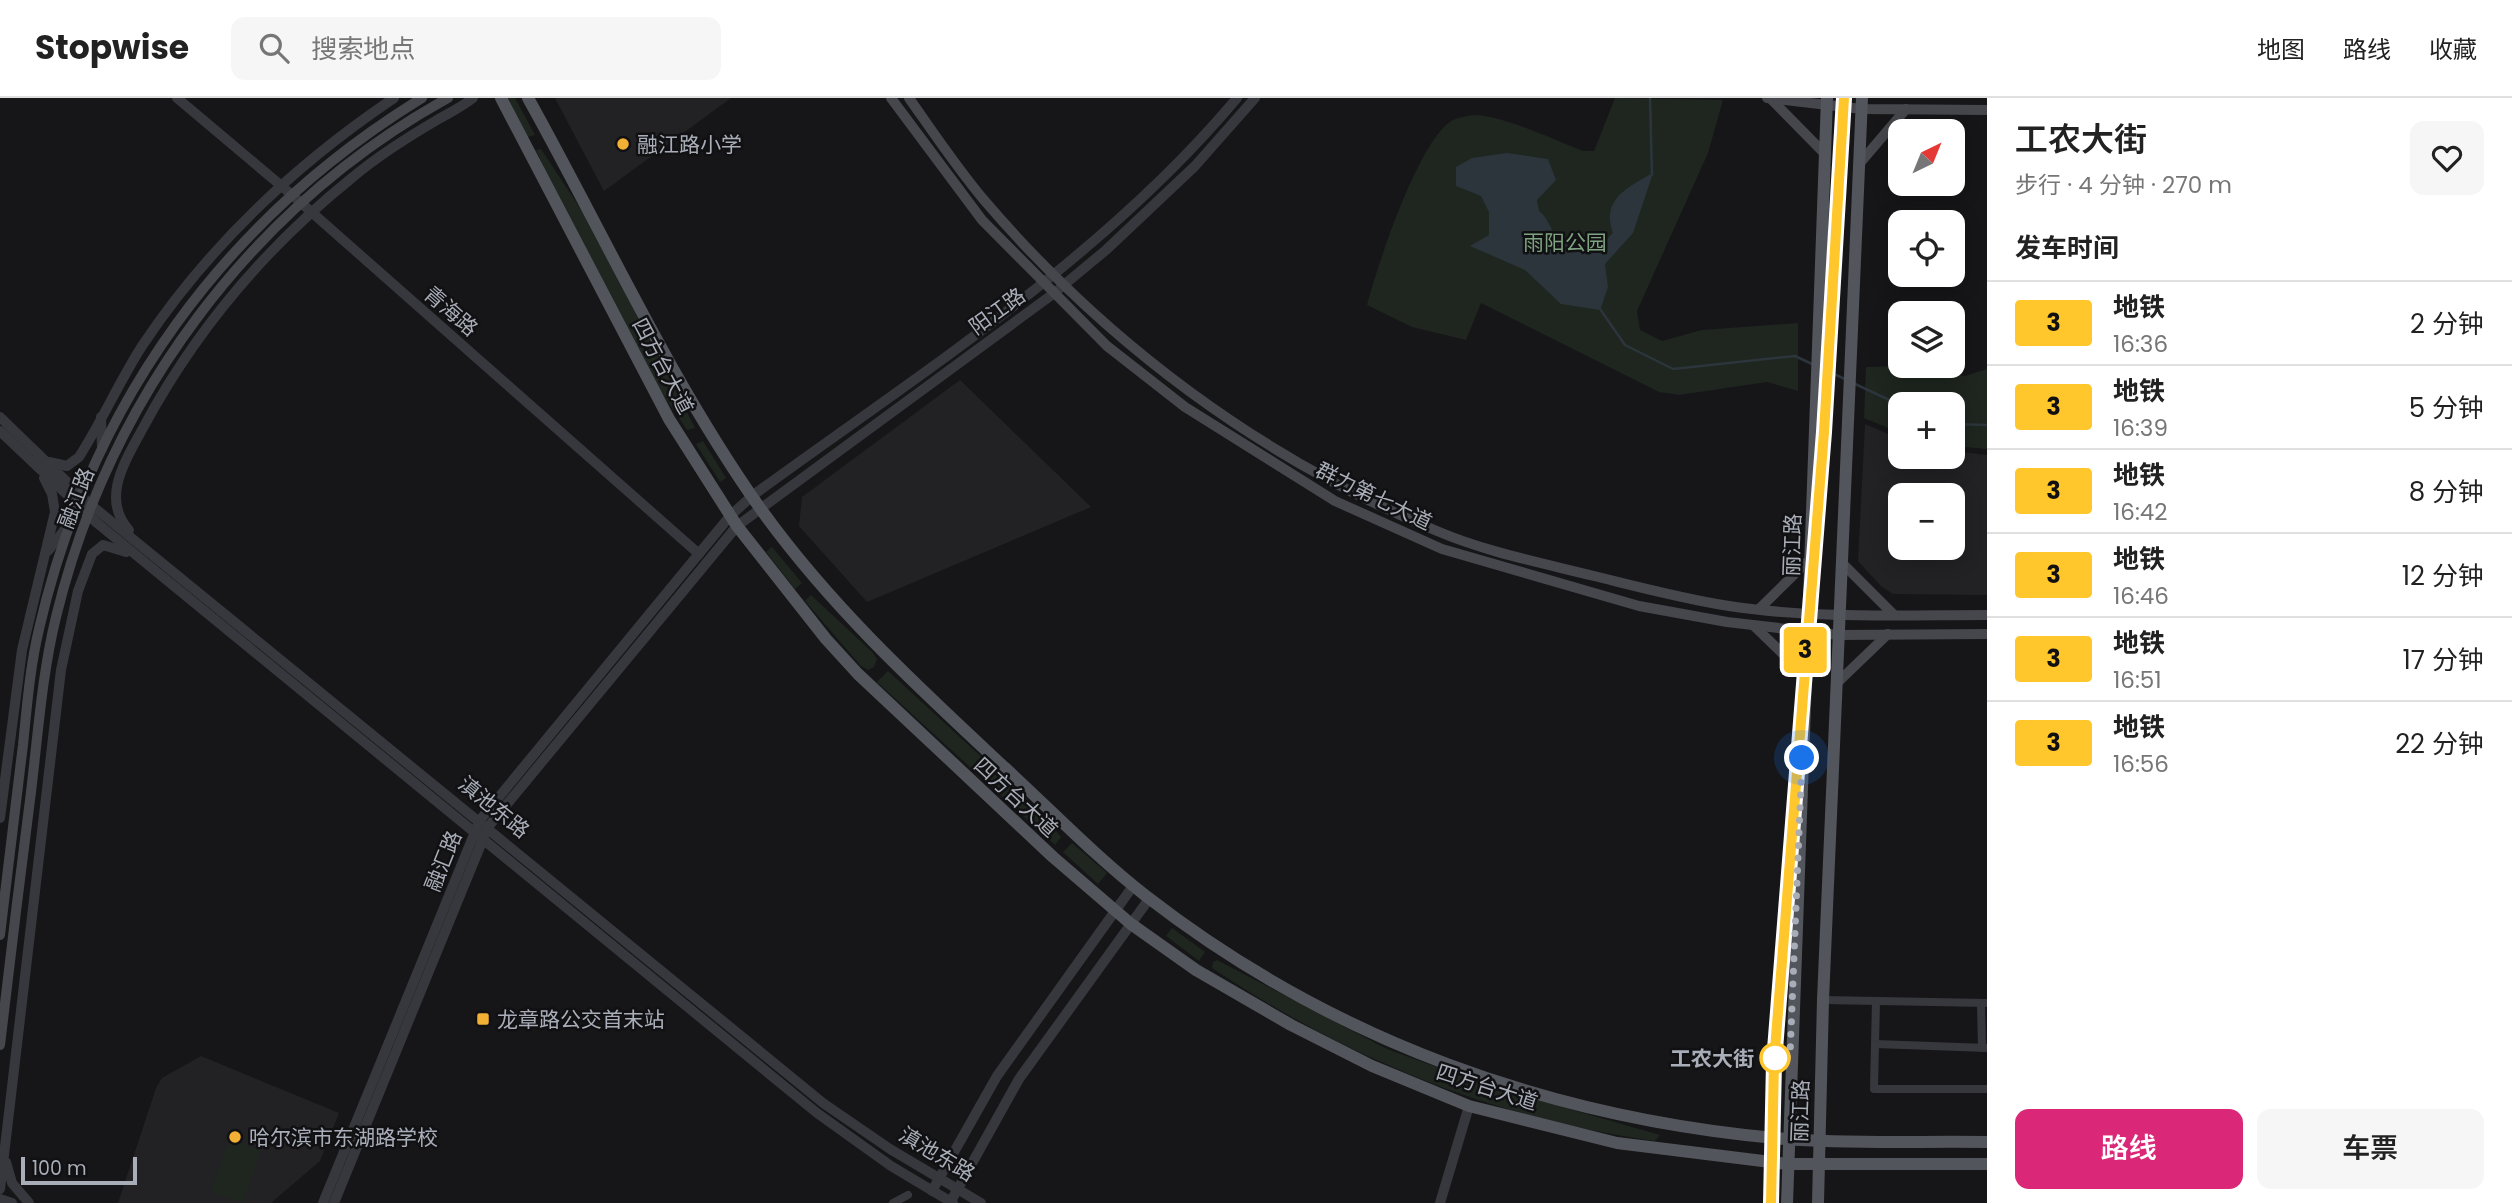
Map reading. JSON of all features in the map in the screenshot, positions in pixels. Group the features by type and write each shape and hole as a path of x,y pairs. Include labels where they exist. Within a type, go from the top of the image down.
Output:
{"main road":[{"name":"融江路","path":"0,935 34,654 48,594 72,521 102,449 133,388 172,328 229,257 291,194 361,138 422,98"},
{"name":"融江路","path":"0,1045 44,683 57,616 90,510 127,425 162,366 231,276 300,203 387,135 448,98"},
{"name":"四方台大道","path":"501,98 657,397 733,521 826,639 858,674 1115,911 1196,970 1291,1025 1372,1066 1469,1106 1617,1143 1787,1164"},
{"name":"四方台大道","path":"528,98 691,400 760,508 816,580 880,650 1133,886 1229,955 1336,1016 1411,1051 1485,1079 1578,1107 1628,1118 1787,1139"},
{"name":"群力第七大道","path":"891,98 982,220 1042,284 1107,346 1185,407 1289,475 1335,501 1442,549 1548,582 1639,606 1753,625 1839,635 1987,634"},
{"name":"群力第七大道","path":"909,98 984,200 1115,333 1194,396 1289,460 1343,489 1440,533 1647,590 1759,609 1808,614 1987,615"},
{"path":"1769,98 1906,109 1987,110"},
{"path":"1769,98 1826,155"},
{"name":"丽江路","path":"1787,1203 1787,1139 1827,102"},
{"name":"丽江路","path":"1818,1203 1823,1000 1862,104"},
{"path":"1860,163 1906,109"},
{"path":"1759,609 1810,559"},
{"path":"1842,563 1894,615"},
{"path":"1753,625 1806,677"},
{"path":"1837,683 1888,634"},
{"path":"1787,1139 1987,1142"},
{"path":"1787,1164 1987,1164"}],"street":[{"name":"青海路","path":"177,98 281,185 699,554"},
{"path":"0,818 17,677 55,512 52,494 40,463 60,466 73,462 85,448 101,417 168,310 218,250 281,185 336,139 394,98"},
{"path":"151,554 118,514 116,492 124,464 159,398 198,338 246,279 321,204 390,149 473,98"},
{"name":"阳江路","path":"733,521 752,496 1042,284 1152,189 1237,98"},
{"name":"阳江路","path":"733,521 760,508 1065,284 1172,189 1255,98"},
{"path":"336,139 361,138"},
{"path":"321,204 335,174"},
{"name":"滇池东路","path":"0,417 40,463"},
{"path":"101,417 102,449"},
{"name":"滇池东路","path":"0,431 40,463 139,558 817,1113 891,1166 952,1202"},
{"name":"滇池东路","path":"90,510 151,554 822,1103 981,1203"},
{"path":"45,556 72,521"},
{"name":"融汇路","path":"323,1203 484,824 699,554 733,521"},
{"name":"融汇路","path":"484,824 733,521"},
{"path":"0,1189 55,708 78,591 92,554 103,545 139,558"},
{"path":"77,549 78,591"},
{"name":"融汇路","path":"334,1203 479,835"},
{"path":"932,1191 997,1076 1133,886"},
{"path":"952,1202 1019,1079 1149,899"},
{"path":"1823,1000 1984,1003 1984,1048 1875,1044"},
{"path":"1877,1001 1874,1088 1987,1088"},
{"path":"1440,1203 1469,1106"},
{"path":"4,1152 12,1182 29,1203"},
{"path":"893,1203 908,1195"},
{"path":"0,1199 12,1203"}],"shaded area":[{"name":"融江路小学","path":"555,98 731,98 604,191"},
{"path":"1507,153 1548,159 1556,180 1537,200 1539,211 1559,239 1580,247 1597,249 1613,233 1610,212 1613,203 1625,190 1653,173 1633,233 1605,264 1608,287 1600,310 1561,304 1525,270 1470,246 1489,235 1489,212 1481,196 1456,186 1456,167 1472,158"},
{"path":"960,380 1091,507 867,602 799,526 802,497"},
{"path":"1865,424 1888,434 1888,469 1965,469 1965,452 1987,455 1987,595 1893,594 1881,586 1858,561"},
{"name":"哈尔滨市东湖路学校","path":"201,1056 339,1113 320,1161 271,1203 118,1203 156,1088 162,1078"}],"green space":[{"path":"508,98 515,98 535,135 527,137"},
{"name":"雨阳公园","path":"1615,98 1723,100 1708,153 1637,311 1640,330 1662,341 1702,330 1798,323 1798,391 1767,382 1679,395 1659,392 1481,303 1466,340 1412,327 1367,305 1389,235 1412,179 1438,134 1451,121 1477,115 1489,117 1583,151 1594,151"},
{"path":"541,149 586,217 695,428 687,430 654,381 559,202 536,150"},
{"path":"1888,366 1888,378 1965,378 1987,369 1987,449 1965,447 1965,392 1888,392 1888,428 1864,418 1866,367"},
{"path":"703,441 726,478 720,482 696,444"},
{"path":"772,547 802,583 795,589 766,552"},
{"path":"811,595 872,652 877,659 874,667 868,670 861,666 805,601"},
{"path":"888,671 1038,809 1061,837 1055,845 877,682"},
{"path":"1072,843 1107,873 1098,884 1063,852"},
{"path":"1172,928 1205,952 1199,961 1166,936"},
{"path":"1217,960 1387,1049 1489,1086 1660,1135 1655,1141 1596,1131 1537,1117 1424,1080 1315,1030 1263,1000 1212,968 1213,962"},
{"path":"229,1139 261,1150 243,1203 210,1192"}],"waterway":[{"path":"1650,98 1652,175"},
{"path":"1600,309 1625,345 1673,369 1795,356 1812,364"},
{"path":"1821,368 1847,380"},
{"path":"1853,383 1888,399"},
{"path":"1965,424 1987,425"}],"metro line":[{"name":"3","path":"1771,1203 1774,1062 1795,769 1817,529 1844,98"}],"place":[{"name":"融江路小学","path":"623,144"},
{"name":"龙章路公交首末站","path":"483,1019"},
{"name":"工农大街","path":"1775,1058"},
{"name":"哈尔滨市东湖路学校","path":"235,1137"}],"route":[{"path":"1775,1058 1790,1057 1802,758"}]}
